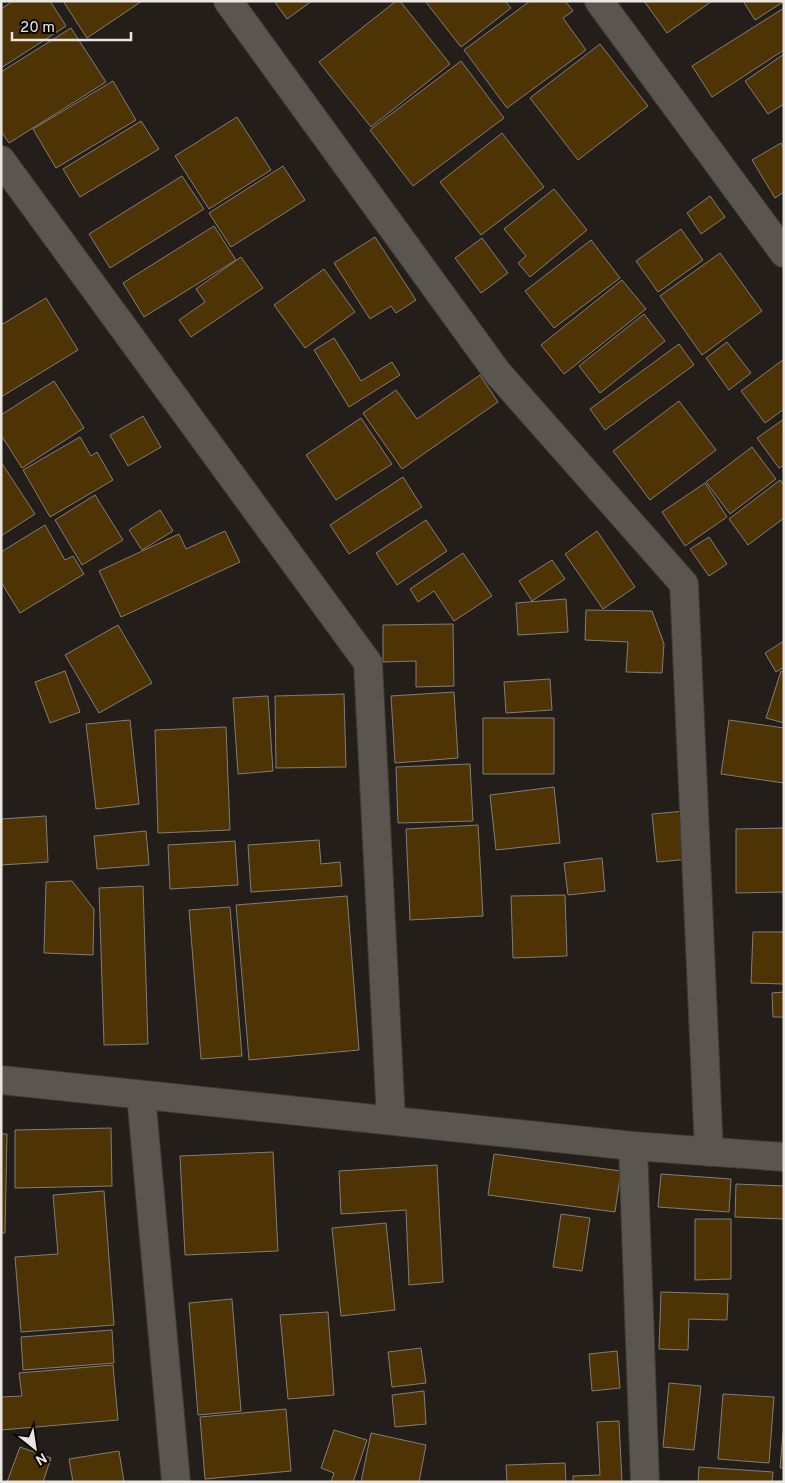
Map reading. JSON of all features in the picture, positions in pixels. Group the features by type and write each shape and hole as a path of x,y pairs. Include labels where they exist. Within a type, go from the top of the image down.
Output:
{"street":[{"path":"228,1 497,372 684,584 709,1152"},
{"path":"599,1 784,252"},
{"path":"1,160 368,663 391,1120"},
{"path":"1,1080 634,1146 784,1157"},
{"path":"141,1095 176,1482"},
{"path":"634,1146 645,1482"}],"building":[{"path":"13,1 50,1 66,26 1,68 1,9"},
{"path":"63,1 142,1 87,38"},
{"path":"274,1 312,1 287,19"},
{"path":"396,1 400,1 450,64 371,127 319,62"},
{"path":"425,1 505,1 511,8 461,47"},
{"path":"530,1 565,1 573,11 563,18 586,50 507,108 464,50"},
{"path":"644,1 712,1 667,33"},
{"path":"743,1 782,1 783,2 755,20"},
{"path":"784,8 784,50 712,97 692,66"},
{"path":"71,28 106,82 9,143 1,131 1,72"},
{"path":"600,44 648,106 578,160 530,98"},
{"path":"784,54 784,104 768,114 745,81"},
{"path":"461,61 504,118 413,186 370,130"},
{"path":"113,81 136,120 56,168 33,129"},
{"path":"237,117 271,170 209,209 175,156"},
{"path":"141,121 159,149 80,197 63,169"},
{"path":"502,133 544,187 481,235 440,182"},
{"path":"781,143 784,149 784,192 775,198 752,160"},
{"path":"283,166 305,200 231,247 209,213"},
{"path":"182,176 204,209 110,268 89,234"},
{"path":"554,189 587,230 530,277 518,263 526,256 504,229"},
{"path":"710,196 725,217 701,234 687,213"},
{"path":"214,226 236,260 144,317 123,283"},
{"path":"681,229 703,260 658,292 636,261"},
{"path":"375,237 416,300 396,313 391,306 370,319 334,263"},
{"path":"482,238 508,273 481,293 455,258"},
{"path":"591,240 620,278 554,328 525,291"},
{"path":"720,253 762,311 702,355 660,296"},
{"path":"241,257 263,288 191,337 179,320 205,302 196,289"},
{"path":"324,269 355,312 305,348 274,305"},
{"path":"622,280 646,309 564,374 541,345"},
{"path":"46,298 78,350 1,397 1,325"},
{"path":"644,314 665,341 600,393 579,366"},
{"path":"334,338 361,381 392,362 400,375 349,407 314,350"},
{"path":"727,342 751,373 729,390 706,358"},
{"path":"679,344 694,365 605,430 590,409"},
{"path":"784,359 784,409 765,423 741,391"},
{"path":"480,375 498,402 402,469 363,413 396,390 417,419"},
{"path":"54,381 84,428 22,468 1,435 1,415"},
{"path":"679,401 716,450 650,500 613,451"},
{"path":"143,416 161,447 128,466 110,435"},
{"path":"361,418 392,464 336,500 306,455"},
{"path":"784,419 784,465 779,468 757,438"},
{"path":"80,437 91,456 97,452 113,480 50,517 23,470"},
{"path":"752,447 776,479 730,514 706,482"},
{"path":"1,462 35,514 1,536"},
{"path":"403,477 422,507 349,554 330,525"},
{"path":"780,480 784,485 784,518 748,545 729,519"},
{"path":"705,483 727,517 685,546 662,512"},
{"path":"95,495 123,540 82,565 55,520"},
{"path":"160,510 173,531 142,550 129,530"},
{"path":"426,520 447,551 397,585 376,553"},
{"path":"45,525 65,560 73,556 84,574 20,613 1,582 1,552"},
{"path":"225,531 240,562 121,617 99,571 179,534 186,549"},
{"path":"597,531 635,587 603,609 565,554"},
{"path":"709,537 727,564 709,576 690,549"},
{"path":"463,553 492,596 454,621 434,591 418,602 410,589"},
{"path":"552,560 565,579 532,601 519,581"},
{"path":"566,599 568,632 518,635 516,603"},
{"path":"586,610 652,611 664,644 662,673 626,672 628,642 585,640"},
{"path":"453,624 454,686 416,687 416,661 383,662 383,625"},
{"path":"118,625 152,683 99,713 65,655"},
{"path":"784,641 784,667 776,672 765,653"},
{"path":"65,671 80,712 50,723 35,682"},
{"path":"781,671 784,672 784,723 766,718"},
{"path":"550,679 552,710 506,713 504,682"},
{"path":"454,692 458,758 395,763 391,696"},
{"path":"344,694 346,767 276,768 275,696"},
{"path":"268,696 273,771 238,774 233,698"},
{"path":"483,718 554,718 554,774 483,774"},
{"path":"130,720 139,804 96,809 86,724"},
{"path":"729,720 784,728 784,783 721,774"},
{"path":"226,727 230,830 158,833 155,730"},
{"path":"470,764 473,821 398,823 396,767"},
{"path":"554,787 560,843 496,850 490,795"},
{"path":"685,811 690,859 657,862 652,814"},
{"path":"46,816 48,862 1,865 1,819"},
{"path":"478,825 483,916 410,920 406,829"},
{"path":"784,828 784,892 736,893 736,829"},
{"path":"146,831 149,865 97,869 94,836"},
{"path":"319,840 321,864 340,862 342,886 251,892 248,845"},
{"path":"235,841 238,885 170,889 168,845"},
{"path":"602,858 605,891 568,895 564,863"},
{"path":"72,881 94,909 93,955 44,953 46,882"},
{"path":"143,886 148,1044 104,1045 99,888"},
{"path":"565,895 567,956 513,958 511,896"},
{"path":"347,896 359,1050 249,1060 236,905"},
{"path":"230,907 242,1056 201,1059 189,910"},
{"path":"753,932 784,932 784,984 751,983"},
{"path":"784,992 784,1017 773,1017 772,993"},
{"path":"111,1128 112,1186 15,1188 15,1130"},
{"path":"1,1134 7,1134 5,1233 1,1233"},
{"path":"273,1152 278,1251 185,1255 180,1156"},
{"path":"494,1154 621,1171 615,1212 488,1195"},
{"path":"437,1165 443,1282 409,1285 406,1210 341,1214 339,1171"},
{"path":"661,1174 731,1179 729,1212 658,1207"},
{"path":"736,1184 784,1186 784,1219 735,1217"},
{"path":"104,1191 114,1325 21,1332 15,1257 58,1254 53,1195"},
{"path":"561,1214 590,1218 582,1271 553,1267"},
{"path":"695,1219 731,1219 731,1279 695,1280"},
{"path":"386,1223 395,1310 341,1316 332,1228"},
{"path":"661,1292 728,1294 727,1320 689,1319 688,1350 659,1349"},
{"path":"232,1299 241,1411 198,1415 189,1303"},
{"path":"328,1312 334,1395 288,1399 280,1315"},
{"path":"112,1330 114,1363 23,1370 21,1337"},
{"path":"421,1348 426,1383 392,1387 388,1352"},
{"path":"617,1351 620,1388 592,1391 589,1354"},
{"path":"113,1365 118,1420 1,1430 1,1397 22,1396 19,1373"},
{"path":"669,1383 701,1386 694,1450 663,1447"},
{"path":"424,1391 426,1424 395,1427 392,1395"},
{"path":"723,1394 774,1397 769,1463 718,1459"},
{"path":"286,1409 291,1471 205,1479 200,1417"},
{"path":"619,1421 622,1482 573,1482 573,1476 600,1475 597,1422"},
{"path":"784,1423 784,1468 780,1468"},
{"path":"334,1430 367,1440 353,1482 331,1482 334,1473 321,1468"},
{"path":"371,1433 426,1445 419,1482 361,1482"},
{"path":"20,1447 51,1458 43,1482 7,1482"},
{"path":"119,1451 124,1482 73,1482 69,1459"},
{"path":"565,1463 566,1482 507,1482 506,1465"},
{"path":"699,1467 773,1472 772,1482 698,1482"}]}
